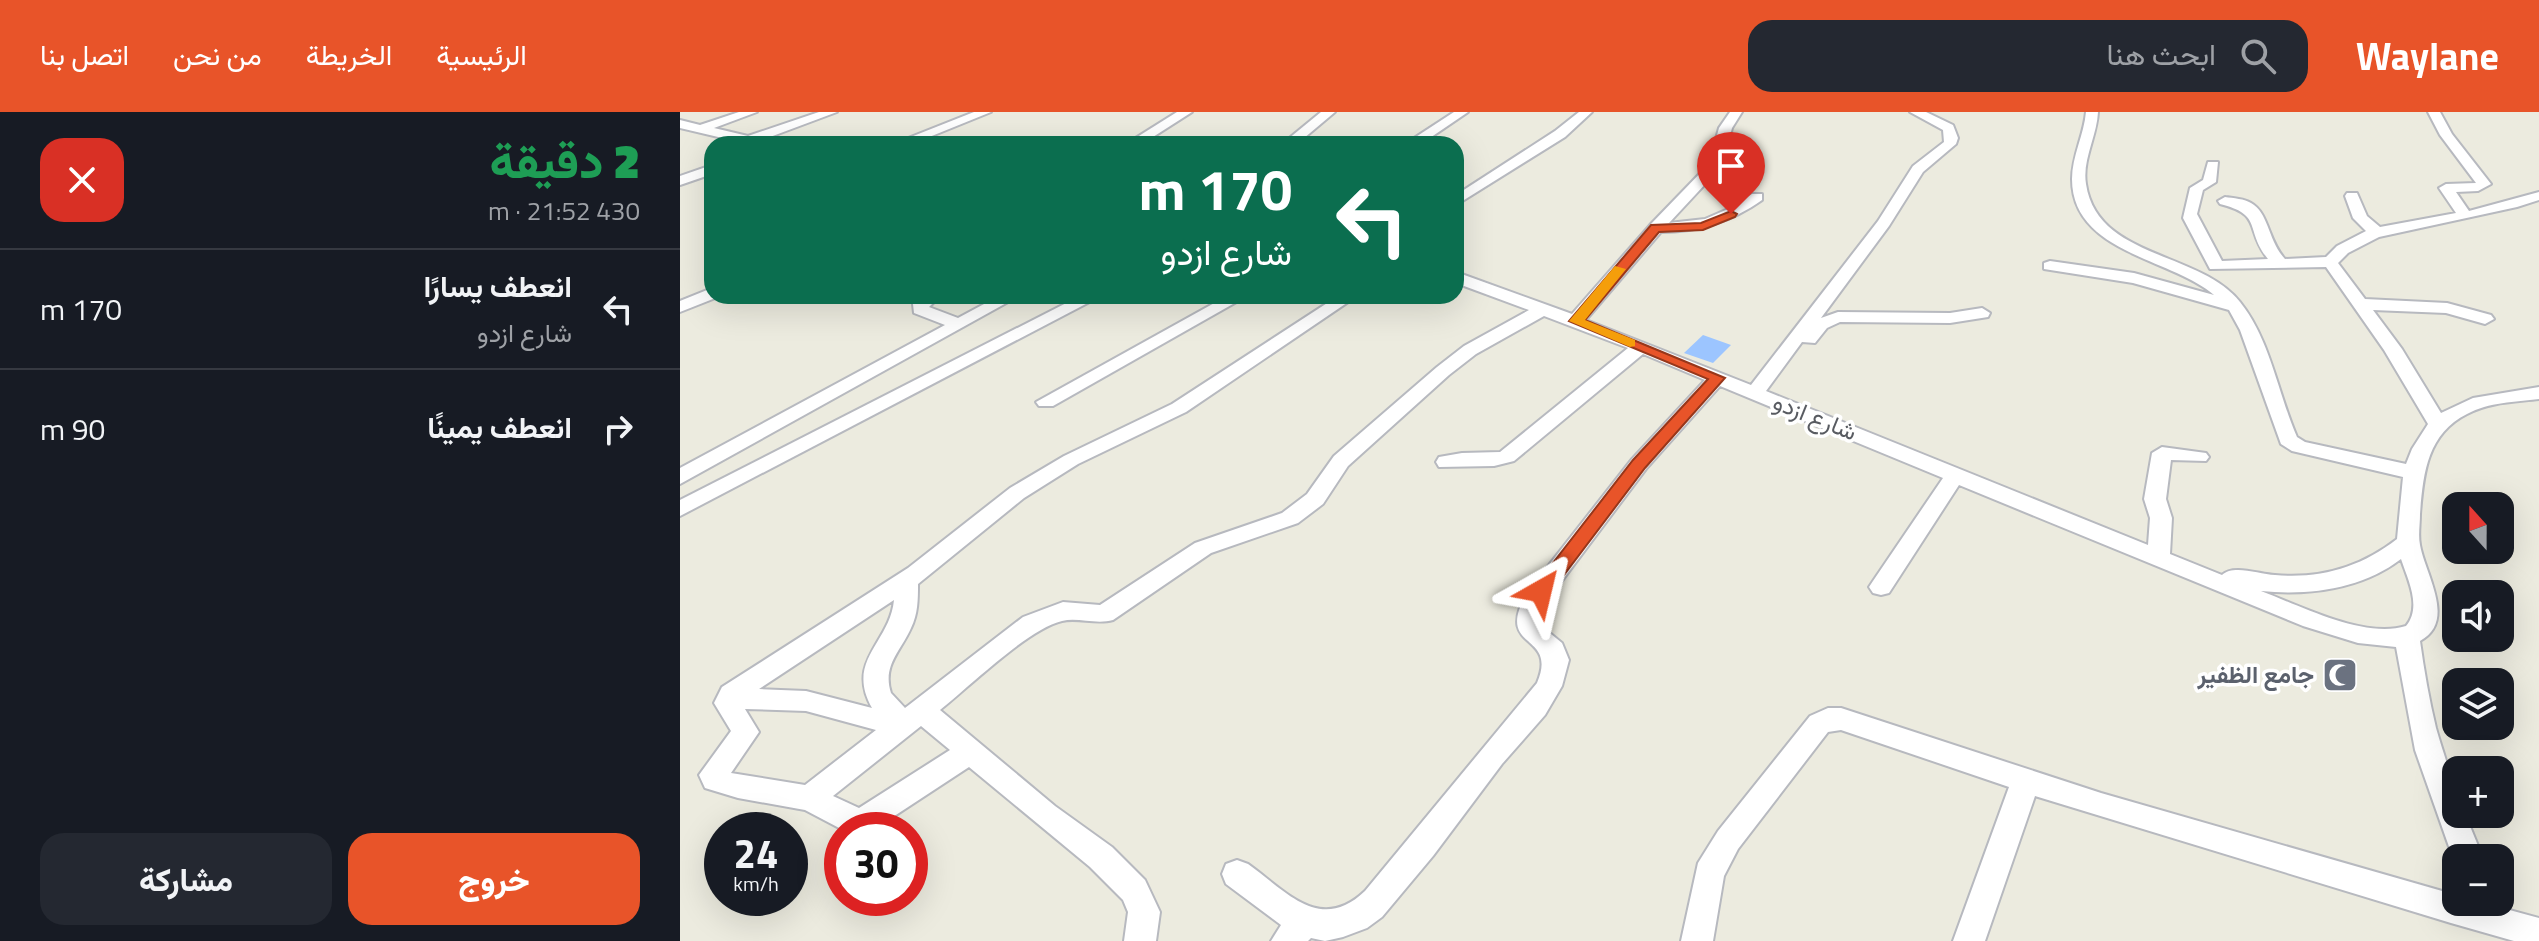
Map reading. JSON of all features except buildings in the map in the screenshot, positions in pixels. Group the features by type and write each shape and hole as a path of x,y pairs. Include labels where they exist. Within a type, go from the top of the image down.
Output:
{"street":[{"path":"702,129 751,112"},
{"path":"761,136 831,112"},
{"path":"921,136 985,112"},
{"path":"1146,136 1186,112"},
{"path":"1299,136 1329,112"},
{"path":"1424,136 1462,112"},
{"path":"1464,196 1560,134 1586,112"},
{"path":"1576,321 1655,228 1715,166 1721,153 1721,134 1736,112"},
{"path":"1758,390 1884,223 1918,169 1949,144 1952,138 1949,128 1916,112"},
{"path":"2092,112 2079,179 2082,200 2095,222 2130,247 2209,282 2235,306 2288,440 2299,447 2412,472"},
{"path":"2434,112 2446,135 2484,184 2446,188 2465,216"},
{"path":"680,124 732,136"},
{"path":"2213,165 2209,182 2197,188 2190,213 2192,224 2203,237 2216,266 2330,262 2340,252 2377,233 2465,216 2539,196"},
{"path":"680,181 704,172"},
{"path":"680,196 704,188"},
{"path":"2352,196 2360,218 2377,233"},
{"path":"1655,228 1703,226 1718,221 1757,197"},
{"path":"2225,201 2247,206 2260,221 2259,227 2269,253 2280,263"},
{"path":"2521,201 2539,211"},
{"path":"2330,262 2393,349 2438,424"},
{"path":"2050,266 2152,282 2235,306"},
{"name":"شارع ازدو","path":"1464,280 1545,308 1717,378 1758,390 2165,560"},
{"path":"680,307 704,296"},
{"path":"921,304 920,309 959,325"},
{"path":"680,477 997,304"},
{"path":"680,509 1077,304"},
{"path":"1046,402 1224,304"},
{"path":"969,752 863,821 852,822 810,798 732,786 715,780 713,775 746,732 742,722 731,714 727,703 746,683 906,580 1017,493 1071,460 1179,408 1337,304"},
{"path":"2359,304 2447,308 2485,319"},
{"path":"810,798 1046,616 1079,610 1104,614 1203,548 1290,518 1315,499 1341,461 1443,371 1470,350 1545,308"},
{"path":"1758,390 1774,386 1821,324 1831,319 1871,315 1950,318 1982,313"},
{"path":"1446,462 1470,457 1507,457 1640,347"},
{"path":"1237,874 1296,932 1343,923 1376,901 1435,834 1493,755 1542,697 1553,678 1557,660 1552,646 1533,634 1526,624 1526,615 1639,464 1717,378"},
{"path":"2165,560 2254,597 2355,633 2391,639 2407,638 2421,628 2425,605 2408,542 2412,472 2421,446 2438,424 2472,404 2539,393"},
{"path":"2165,560 2161,518 2155,499 2162,453 2199,457"},
{"path":"1881,587 1911,536 1956,474"},
{"path":"2165,560 2248,581 2310,585 2347,578 2367,570 2390,558 2408,542"},
{"path":"906,580 906,606 901,627 881,655 875,684 883,707 915,717 969,752 1101,857 1134,890 1144,912 1140,941"},
{"path":"2407,638 2412,685 2429,754 2444,802 2462,844"},
{"path":"730,698 806,701 877,720 915,717"},
{"path":"1697,941 1709,873 1728,840 1819,724 1828,719 1841,719 2025,783 2350,882 2480,920 2539,933"},
{"path":"1969,941 2025,783"}],"water":[{"path":"1703,335 1731,345 1713,363 1684,353"}],"slow traffic":[{"path":"1619,269 1576,321 1630,343"}],"place":[{"name":"جامع الظفير","path":"2340,675"}],"route":[{"path":"1541,591 1639,464 1717,378 1576,321 1655,228 1703,226 1731,214"}]}
